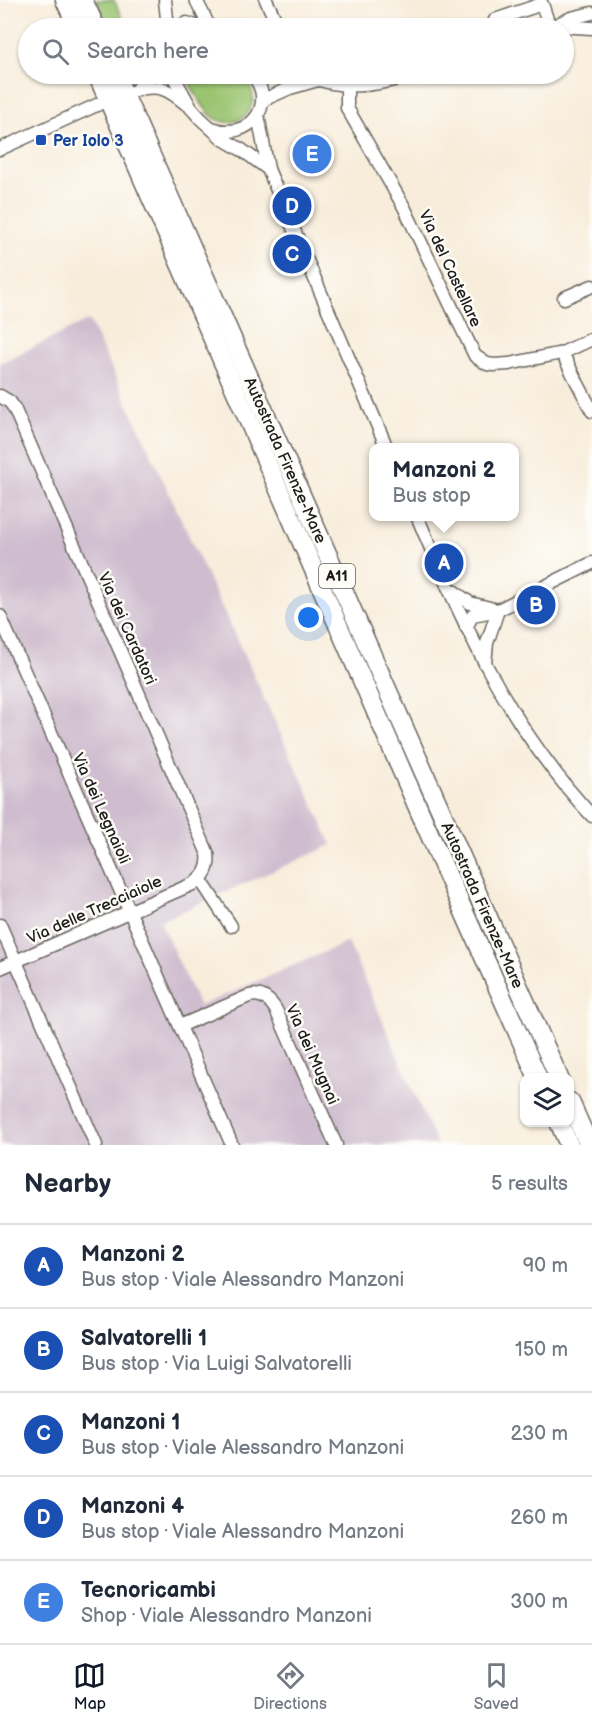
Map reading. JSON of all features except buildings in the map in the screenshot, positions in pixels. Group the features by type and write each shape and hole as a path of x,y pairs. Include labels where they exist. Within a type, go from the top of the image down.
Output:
{"highway":[{"path":"65,0 73,18"},
{"path":"83,0 91,18"},
{"name":"Autostrada Firenze-Mare","path":"102,84 443,866 536,1073"},
{"name":"Autostrada Firenze-Mare","path":"119,84 557,1073"},
{"path":"574,1112 588,1145"},
{"path":"561,1127 569,1145"}],"street":[{"path":"165,0 167,18"},
{"path":"196,0 205,18"},
{"path":"266,0 274,18"},
{"path":"501,18 542,4 548,18"},
{"path":"571,18 592,13"},
{"path":"574,28 592,28"},
{"path":"142,84 136,90 157,87 171,92 223,139 268,170"},
{"path":"178,84 191,108"},
{"path":"208,126 226,132 235,131 251,123 262,108 263,100 259,84"},
{"path":"263,100 301,84"},
{"path":"344,84 364,86 374,84"},
{"name":"Via del Castellare","path":"344,84 347,108 404,207 475,356 481,361 494,365 562,353 592,339"},
{"path":"0,149 99,104"},
{"path":"258,115 268,170 385,443"},
{"path":"564,298 592,286"},
{"path":"562,353 592,411"},
{"name":"Via dei Cardatori","path":"0,396 10,402 14,408 208,854 208,869 201,879"},
{"path":"419,521 466,627 509,707 536,749 592,816"},
{"path":"466,627 472,615 498,610 592,563"},
{"path":"446,585 470,603 498,610"},
{"path":"485,665 487,643 498,610"},
{"name":"Via dei Legnaioli","path":"0,616 232,1145"},
{"path":"201,879 231,926"},
{"name":"Via delle Trecciaiole","path":"0,968 201,879"},
{"path":"0,925 96,1145"},
{"name":"Via dei Mugnai","path":"180,1026 255,994 267,999 276,1010 336,1145"}],"shaded area":[{"path":"89,320 332,845 160,921 199,1006 348,942 437,1145 0,1145 0,363"}],"green space":[{"path":"96,0 114,0 122,18 104,18"},
{"path":"190,84 249,84 253,94 253,104 249,112 233,122 223,122 213,117"}],"place":[{"name":"Per Iolo 3","path":"41,140"},
{"name":"Tecnoricambi","path":"312,154"},
{"name":"Manzoni 4","path":"292,206"},
{"name":"Manzoni 1","path":"292,254"},
{"name":"Manzoni 2","path":"444,563"},
{"name":"Salvatorelli 1","path":"536,605"}]}
